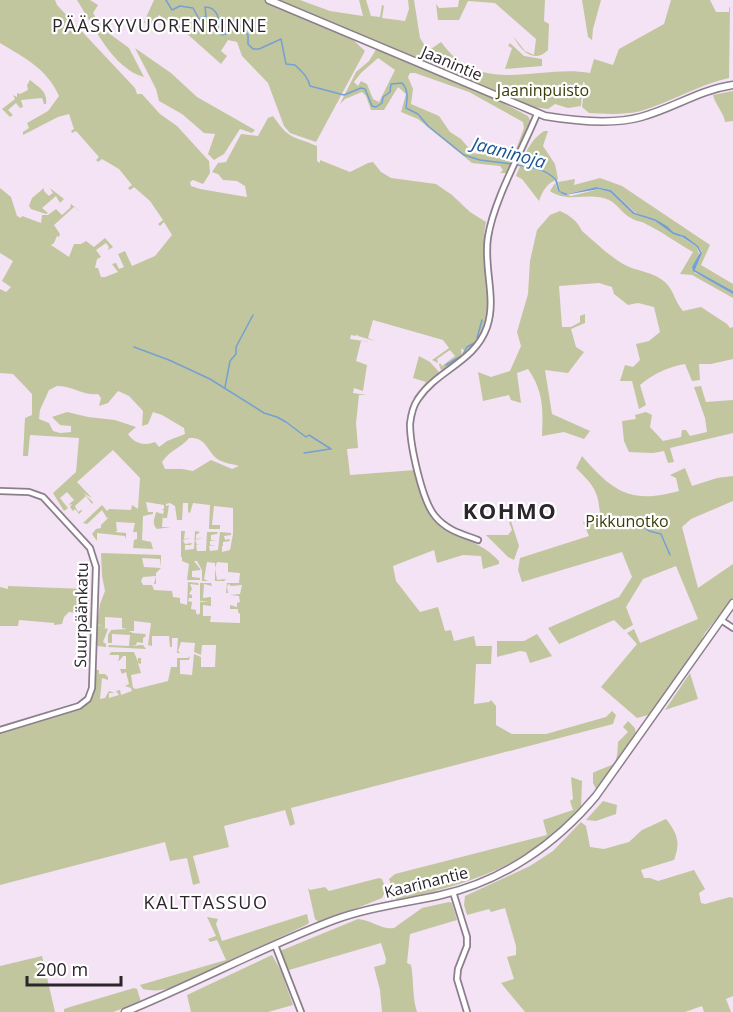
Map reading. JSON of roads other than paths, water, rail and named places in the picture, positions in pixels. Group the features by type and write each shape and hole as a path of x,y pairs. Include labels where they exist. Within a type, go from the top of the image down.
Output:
{"main road":[{"name":"Jaanintie","path":"269,0 537,114 574,119 632,119 696,94 733,85"},
{"name":"Kaarinantie","path":"125,1012 337,919 367,910 453,892 488,880 523,861 553,840 574,820 612,775 733,603"}],"street":[{"path":"478,540 444,526 428,506 420,478 411,422 414,405 422,394 470,354 485,332 490,310 486,264 491,222 537,114"},
{"name":"Suurpäänkatu","path":"0,491 33,492 45,499 92,552 96,563 92,688 88,699 82,705 0,730"},
{"path":"721,620 733,628"},
{"path":"453,892 467,939 457,979 467,1012"},
{"path":"275,945 301,1012"}],"water":[{"path":"555,180 557,180 560,191 568,194 596,187 611,190 635,213 655,219 673,232 685,236 698,246 702,253 695,270 733,291 733,294 693,271 692,267 700,253 696,246 682,237 673,234 655,221 633,214 610,192 599,189 565,195 558,191"}],"waterway":[{"name":"Jaaninoja","path":"166,0 172,10 180,6 193,8 199,19 206,16 205,7 213,9 219,19 219,31 222,35 228,33 233,21 236,21 248,35 248,44 253,49 259,49 281,39 286,64 295,65 306,77 310,86 344,95 361,88 365,89 372,106 376,107 390,92 391,84 402,83 407,92 406,108 418,114 428,126 464,155 480,160 512,164"},
{"name":"Jaaninoja","path":"517,165 543,171 556,180"},
{"path":"225,387 230,361 236,354 236,347 253,315"},
{"path":"477,338 482,320"},
{"path":"463,354 467,347 476,342"},
{"path":"134,347 210,379 264,413 277,417 306,437 309,435 331,449"},
{"path":"446,365 461,356"},
{"path":"304,453 330,449"},
{"name":"Pikkunotko","path":"601,523 618,526 639,523 649,531 661,534 670,555"}],"district":[{"name":"PÄÄSKYVUORENRINNE","path":"160,26"},
{"name":"KOHMO","path":"510,511"},
{"name":"KALTTASSUO","path":"206,903"}],"park label":[{"name":"Jaaninpuisto","path":"543,90"}]}
